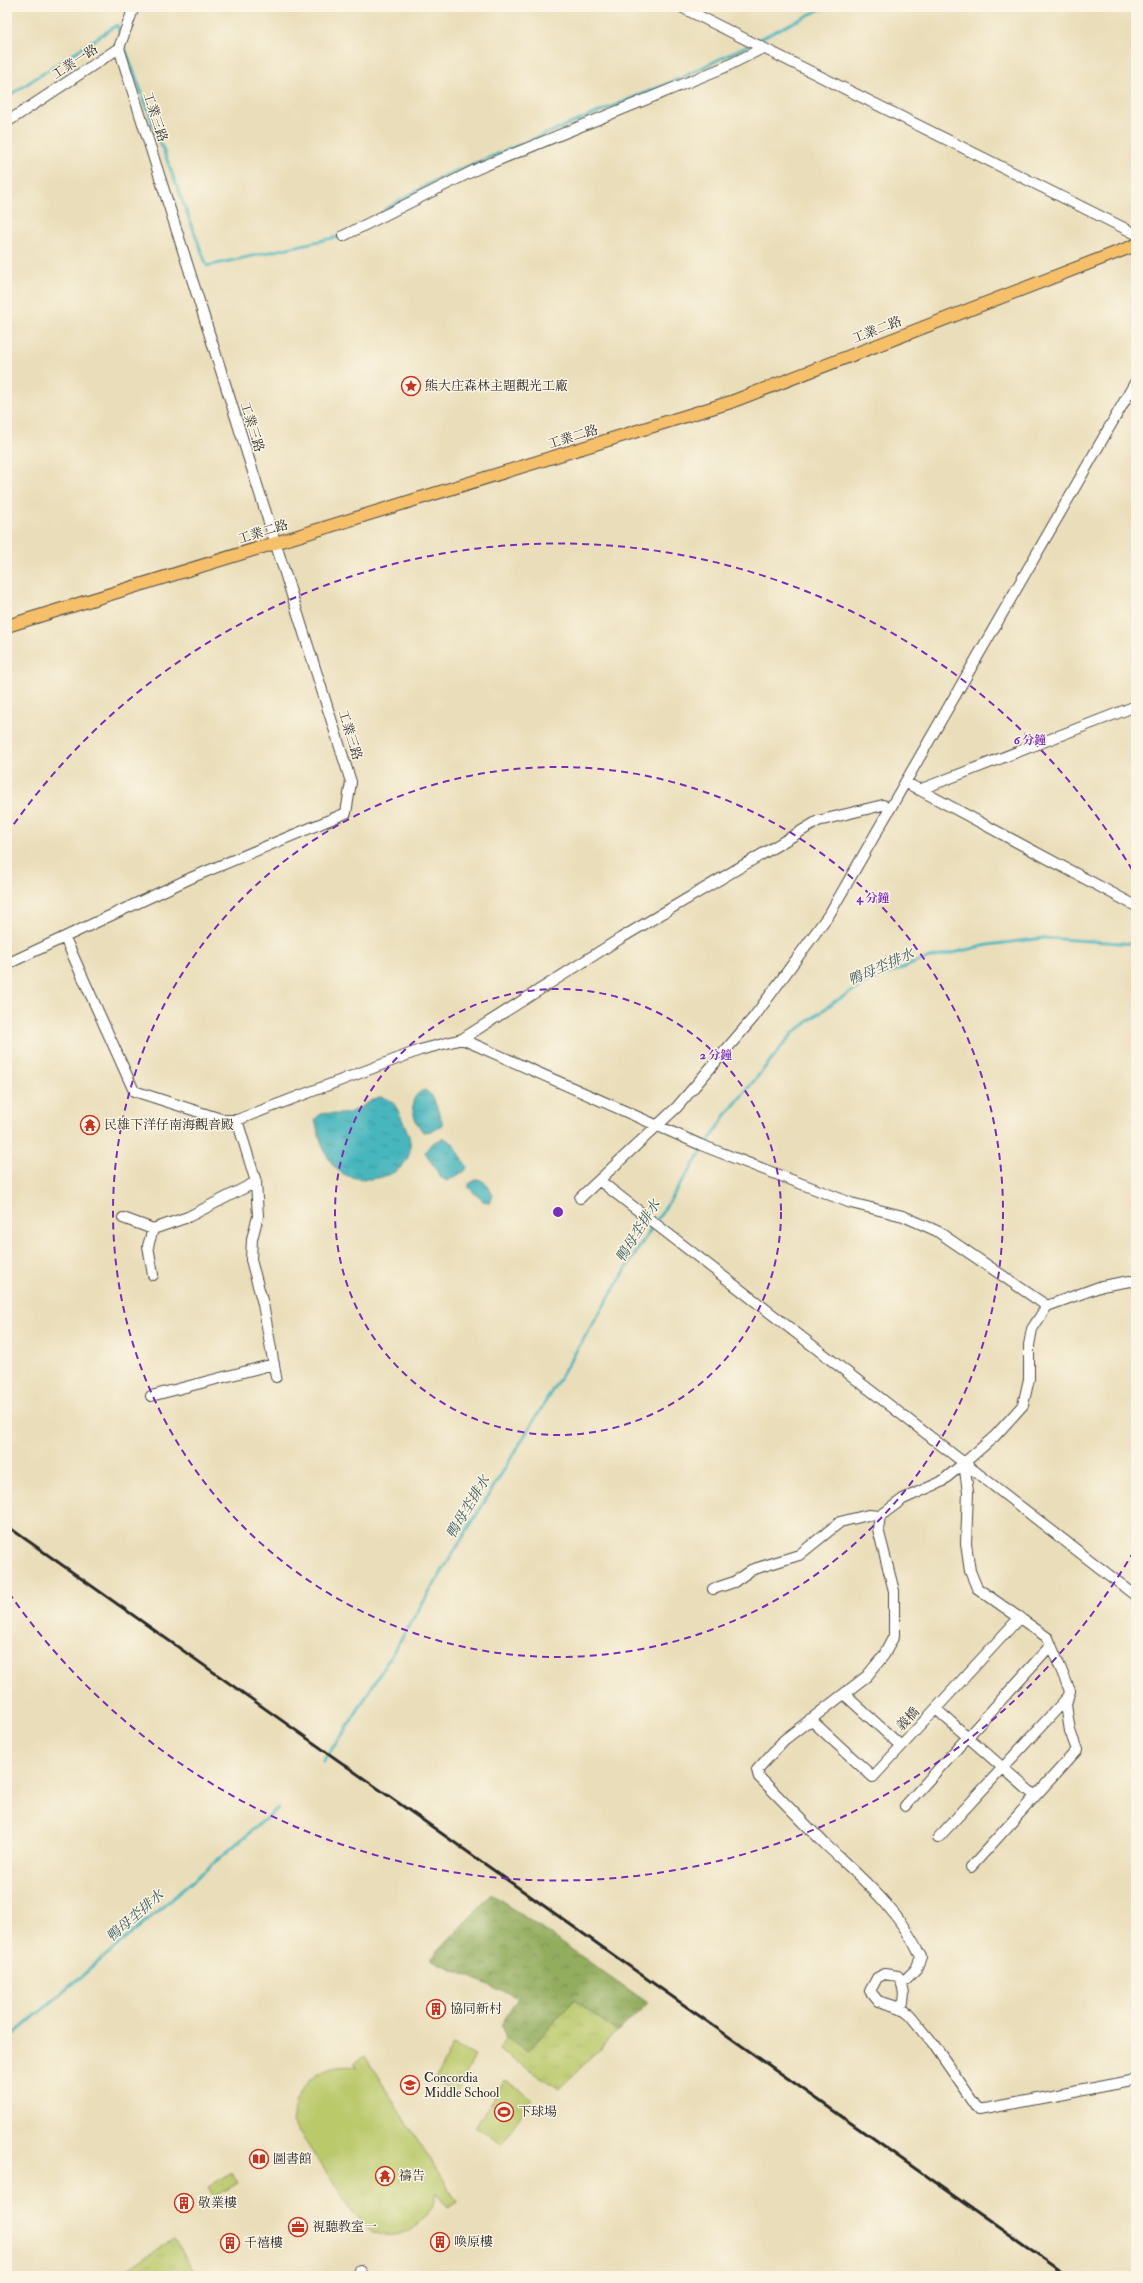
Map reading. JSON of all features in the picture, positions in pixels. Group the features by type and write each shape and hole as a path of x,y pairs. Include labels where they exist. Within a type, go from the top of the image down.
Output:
{"main road":[{"name":"工業二路","path":"7,626 731,402 1136,245"}],"street":[{"name":"工業一路","path":"7,122 120,48 134,7"},
{"path":"681,7 1136,234"},
{"name":"工業三路","path":"65,938 193,877 346,814 350,782 120,48"},
{"path":"343,236 479,168 725,67 763,48"},
{"path":"580,1198 600,1181 677,1107 754,1017 830,913 1136,381"},
{"path":"919,790 1136,706"},
{"path":"905,782 1136,906"},
{"path":"7,964 65,938 134,1091 224,1120 237,1120 420,1050 462,1039 621,938 818,821 883,804"},
{"path":"462,1039 701,1145 851,1203 902,1216 936,1231 1047,1306"},
{"path":"237,1120 256,1182 258,1216 252,1239 252,1260 264,1304 276,1378"},
{"path":"600,1181 1136,1596"},
{"path":"123,1218 153,1229 188,1217 256,1182"},
{"path":"153,1229 148,1246 153,1274"},
{"path":"713,1589 734,1582 751,1570 799,1555 840,1522 868,1515 880,1516 903,1499 941,1482 995,1436 1023,1405 1029,1379 1029,1344 1032,1329 1047,1306 1102,1286 1130,1281 1136,1282"},
{"path":"151,1396 274,1364"},
{"path":"964,1463 968,1492 966,1544 970,1571 977,1588 1048,1638 1070,1691 1066,1705 1070,1731 1078,1750 971,1867"},
{"path":"880,1516 878,1529 894,1591 894,1636 884,1655 866,1676 784,1740 757,1770 759,1777 825,1844 879,1894 912,1938 921,1957 916,1969 902,1983"},
{"name":"義橋","path":"810,1719 873,1777 1020,1617"},
{"path":"905,1806 969,1737 1051,1644"},
{"path":"844,1694 901,1746"},
{"path":"938,1838 1068,1697"},
{"path":"936,1709 1035,1796"},
{"path":"901,2008 904,2001 902,1983 898,1976 884,1974 877,1978 870,1990 878,2001 901,2008 932,2042 979,2110 1136,2080"}],"green space":[{"path":"492,1894 648,2003 617,2032 574,1999 528,2051 507,2038 501,2025 518,1998 430,1959"},
{"path":"574,1999 617,2032 559,2089 499,2050 507,2038 528,2051"},
{"path":"453,2045 475,2056 457,2092 434,2081"},
{"path":"365,2056 457,2202 448,2208 437,2192 434,2202 423,2220 405,2232 395,2235 384,2235 373,2232 355,2215 292,2122 296,2101 307,2083 322,2072 331,2069 348,2066 357,2067 354,2063"},
{"name":"下球場","path":"505,2080 532,2098 502,2144 475,2127"},
{"path":"232,2173 238,2183 214,2197 208,2187"},
{"path":"174,2239 197,2276 121,2276 119,2274"}],"water":[{"path":"425,1090 433,1097 442,1121 442,1125 431,1131 423,1132 416,1121 413,1103 415,1097"},
{"path":"379,1097 392,1102 408,1132 410,1150 407,1160 401,1167 382,1177 361,1179 351,1177 336,1169 327,1156 315,1120 320,1115 326,1113 341,1114 351,1112"},
{"path":"444,1138 454,1144 467,1167 465,1171 447,1181 441,1178 425,1152 432,1143"},
{"path":"477,1179 485,1183 490,1190 493,1196 490,1202 483,1201 469,1188 469,1184"}],"waterway":[{"path":"755,41 825,7"},
{"path":"7,97 117,25 121,36"},
{"path":"123,43 207,266 342,236"},
{"path":"384,210 437,179 679,79 750,44"},
{"name":"鴨母坔排水","path":"323,1761 345,1731 645,1238 726,1115 793,1033 834,1002 870,981 922,960 988,945 1044,938 1136,944"},
{"name":"鴨母坔排水","path":"7,2040 278,1808"}],"railway":[{"path":"7,1526 1067,2276"}],"place":[{"name":"熊大庄森林主題觀光工廠","path":"411,386"},
{"name":"民雄下洋仔南海觀音殿","path":"90,1125"},
{"name":"協同新村","path":"436,2009"},
{"name":"Concordia Middle School","path":"410,2085"},
{"name":"下球場","path":"504,2112"},
{"name":"圖書館","path":"259,2159"},
{"name":"禱告","path":"385,2176"},
{"name":"敬業樓","path":"184,2203"},
{"name":"視聽教室一","path":"298,2227"},
{"name":"喚原樓","path":"440,2242"},
{"name":"千禧樓","path":"230,2243"}]}
